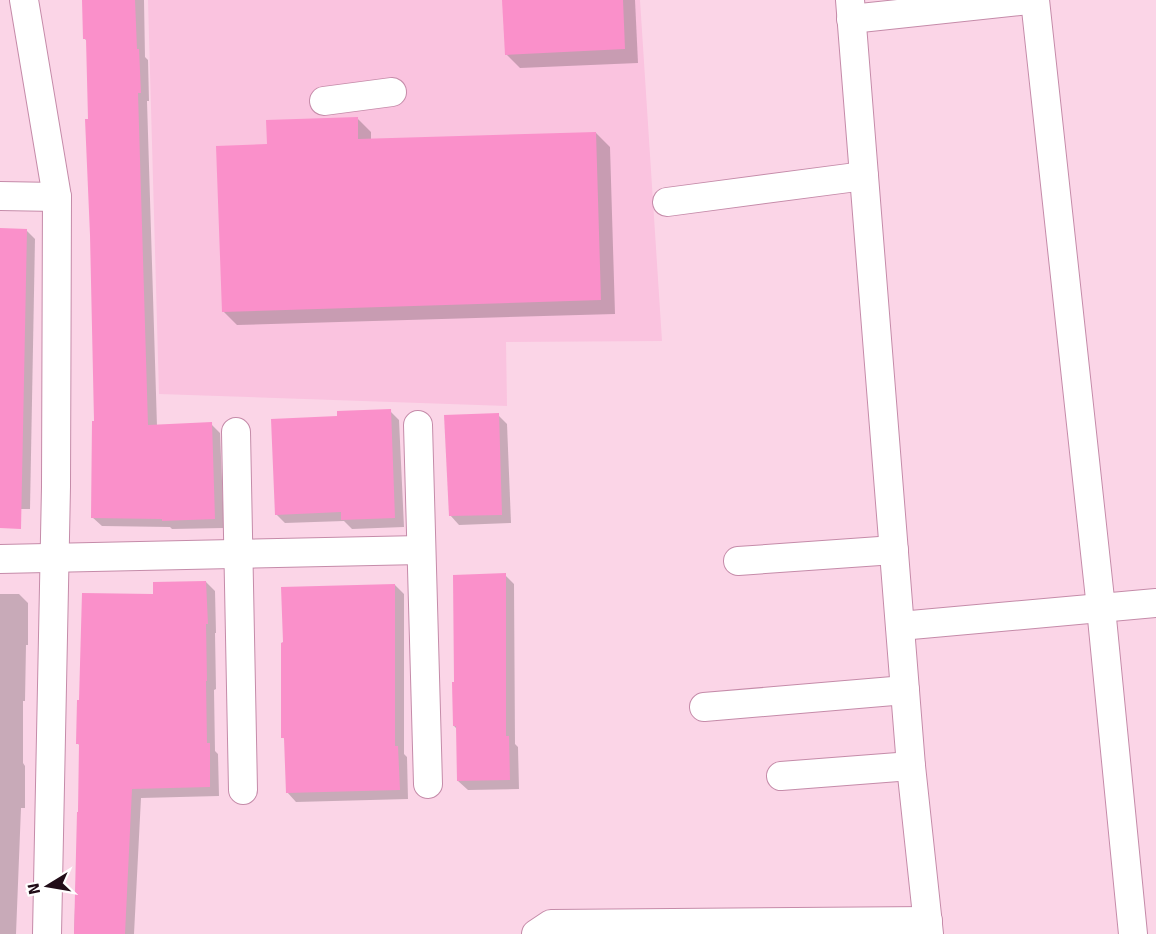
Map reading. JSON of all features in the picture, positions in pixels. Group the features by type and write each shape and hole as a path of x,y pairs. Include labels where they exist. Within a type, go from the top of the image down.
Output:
{"street":[{"path":"24,0 57,197 55,558 47,934"},
{"path":"536,934 551,924 928,928 911,766 850,10 1029,0"},
{"path":"1035,0 1101,608 1133,934"},
{"path":"324,101 392,92"},
{"path":"667,202 864,176"},
{"path":"0,196 57,197"},
{"path":"418,425 428,784"},
{"path":"236,432 243,790"},
{"path":"0,559 421,550"},
{"path":"738,561 894,550"},
{"path":"900,626 1156,603"},
{"path":"704,707 905,690"},
{"path":"781,777 911,766"}],"shaded area":[{"path":"148,0 640,0 662,341 506,342 507,406 159,394"}],"building":[{"path":"82,0 135,0 141,93 138,93 148,425 212,422 215,519 162,521 162,519 91,518 92,421 94,421 85,119 88,119 86,39 83,39"},
{"path":"502,0 623,0 625,49 505,55"},
{"path":"358,117 358,139 596,132 601,300 222,312 216,146 267,144 266,120"},
{"path":"0,228 27,229 21,529 0,528"},
{"path":"391,409 395,518 341,520 341,512 275,515 271,419 337,416 337,411"},
{"path":"499,413 502,515 449,516 444,415"},
{"path":"506,573 506,736 509,736 510,780 457,781 452,682 454,682 453,575"},
{"path":"206,581 207,743 210,743 210,787 132,789 125,934 74,934 79,744 76,744 77,700 79,700 82,593 153,594 153,582"},
{"path":"395,584 395,746 398,746 400,790 286,793 284,738 281,738 281,643 283,642 281,587"}]}
